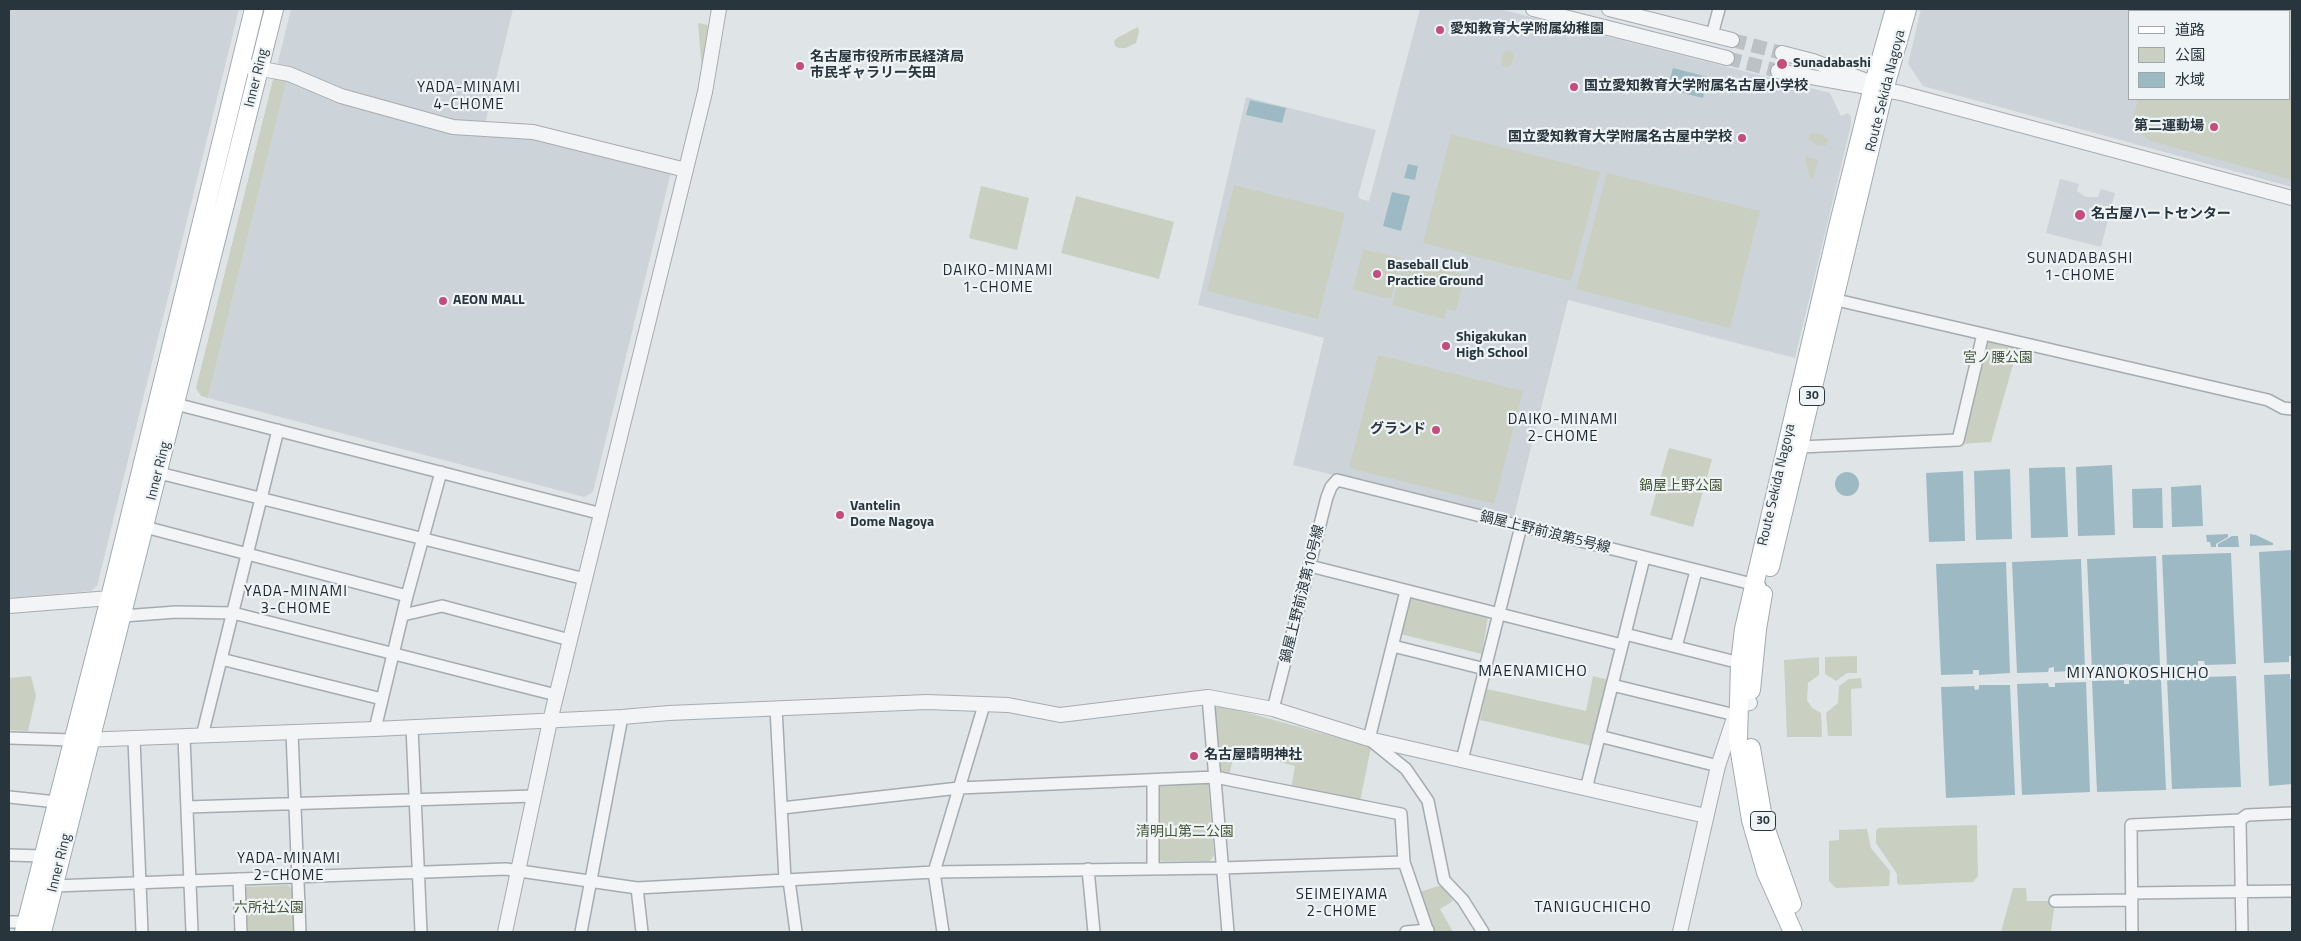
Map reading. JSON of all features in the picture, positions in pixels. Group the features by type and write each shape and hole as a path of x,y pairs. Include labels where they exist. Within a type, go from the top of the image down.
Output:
{"main road":[{"name":"Inner Ring","path":"42,932 159,473 168,402 240,65 254,9"},
{"name":"Inner Ring","path":"20,925 44,856 110,598 168,402 274,9"},
{"name":"Route Sekida Nagoya","path":"1883,88 1895,9"},
{"name":"Route Sekida Nagoya","path":"1805,932 1789,899 1764,824 1750,742 1741,708 1751,677 1759,586 1829,298 1883,88 1907,9"},
{"name":"Route Sekida Nagoya","path":"1793,932 1766,872 1750,820 1738,740 1741,708 1740,663 1744,629 1759,586 1800,447 1829,298"}],"street":[{"path":"505,932 556,695 705,92 719,9"},
{"path":"1533,9 1727,58"},
{"path":"1609,9 1732,40"},
{"path":"1712,35 1719,9"},
{"path":"1782,53 1813,61 1883,88"},
{"path":"240,65 289,74 341,96 453,126 533,132 686,170"},
{"path":"1778,71 1883,88 2292,198"},
{"path":"1829,298 2268,400 2283,408 2292,409"},
{"path":"1800,447 1958,440 1984,334"},
{"path":"168,402 602,514"},
{"path":"202,736 278,430"},
{"path":"375,729 406,596 441,472"},
{"path":"159,473 585,579"},
{"name":"鍋屋上野前浪第5号線","path":"1337,480 1759,586"},
{"name":"鍋屋上野前浪第10号線","path":"1273,709 1328,497 1331,487 1337,480"},
{"path":"1462,760 1521,526"},
{"path":"145,527 406,596"},
{"path":"1586,789 1644,558"},
{"path":"1310,566 1499,614 1623,640 1676,647 1740,663"},
{"path":"1676,647 1696,571"},
{"path":"1369,739 1406,591"},
{"path":"9,606 110,598"},
{"path":"403,615 442,606 570,640"},
{"path":"123,616 176,612 233,613 556,695"},
{"path":"1393,646 1485,669"},
{"path":"221,659 382,699"},
{"path":"1612,685 1741,708 1718,766 1680,932"},
{"path":"1208,697 1228,932"},
{"path":"9,738 134,739 927,702 1008,705 1060,715 1208,697 1273,709 1369,739 1706,816"},
{"path":"943,932 934,872 984,705"},
{"path":"776,708 787,880 796,932"},
{"path":"581,932 622,717"},
{"path":"412,727 421,932"},
{"path":"292,732 300,932"},
{"path":"1599,736 1718,766"},
{"path":"184,737 192,932"},
{"path":"134,739 142,932"},
{"path":"1369,739 1406,769 1428,801 1444,880 1462,900 1483,932"},
{"path":"782,808 959,788 1215,777 1401,814 1404,862 1428,931 1406,932"},
{"path":"1153,780 1153,868"},
{"path":"187,807 534,796"},
{"path":"9,797 57,802"},
{"path":"2132,932 2131,825 2240,820 2247,815 2292,813"},
{"path":"2240,820 2242,932"},
{"path":"9,855 44,856"},
{"path":"54,886 518,870 637,888 934,872 1222,868 1404,862"},
{"path":"1088,869 1094,932"},
{"path":"239,879 241,932"},
{"path":"637,888 642,932"},
{"path":"2055,901 2132,896 2292,891"}],"shaded area":[{"path":"9,9 239,9 97,586 91,591 9,598"},
{"path":"291,9 513,9 485,124 461,123 343,92 277,66"},
{"name":"国立愛知教育大学附属名古屋小学校","path":"1420,9 1499,9 1830,93 1841,116 1848,113 1851,117 1851,125 1795,358 1568,300 1513,520 1293,465 1324,338 1198,305 1246,97 1376,130 1358,196 1360,199 1369,201"},
{"path":"1921,9 2292,9 2292,187 1923,86 1908,64"},
{"path":"287,79 323,93 544,140 671,172 593,492 584,497 208,398"},
{"name":"名古屋ハートセンター","path":"2060,179 2079,184 2077,191 2086,197 2098,197 2101,189 2115,193 2101,247 2046,233"}],"green space":[{"path":"2292,9 2292,50 2291,10 2182,10"},
{"path":"698,23 708,25 702,71"},
{"path":"1138,27 1139,32 1136,43 1126,48 1115,46 1114,41 1117,38"},
{"path":"1510,50 1513,54 1513,60 1510,66 1505,68 1501,63 1502,56 1504,52"},
{"path":"274,76 287,79 208,398 201,396 196,388"},
{"name":"第二運動場","path":"2292,78 2292,180 2151,141 2137,131 2133,117 2138,100 2291,100"},
{"path":"1811,133 1822,134 1829,141 1825,146 1816,145 1808,139"},
{"path":"1451,134 1600,172 1571,281 1423,243"},
{"path":"1805,156 1818,160 1813,179 1809,176"},
{"path":"1607,173 1760,211 1730,328 1576,289"},
{"path":"1234,185 1345,213 1318,319 1207,291"},
{"path":"981,186 1029,198 1017,250 969,238"},
{"path":"1076,196 1174,222 1159,279 1061,253"},
{"name":"Baseball Club Practice Ground","path":"1363,249 1402,258 1391,299 1353,290"},
{"path":"1404,259 1465,275 1456,311 1447,309 1444,319 1392,305"},
{"name":"宮ノ腰公園","path":"1992,341 2018,347 1991,442 1960,444 1986,343"},
{"name":"グランド","path":"1378,355 1523,391 1494,504 1349,468"},
{"name":"鍋屋上野公園","path":"1669,448 1712,459 1693,527 1650,515"},
{"path":"1411,597 1488,616 1482,654 1400,634 1408,600"},
{"path":"1857,656 1857,673 1847,673 1836,681 1825,674 1825,657"},
{"path":"1819,657 1819,675 1808,683 1807,700 1812,708 1821,713 1822,737 1787,737 1784,660"},
{"path":"31,676 36,696 28,731 9,730 9,678"},
{"path":"1593,676 1609,680 1592,746 1480,720 1487,689 1586,711"},
{"path":"1861,678 1862,688 1851,689 1852,736 1828,736 1826,713 1838,703 1839,686 1849,679"},
{"path":"1220,705 1371,747 1360,802 1291,789 1295,766 1235,750 1229,776 1218,772 1213,709"},
{"name":"清明山第二公園","path":"1203,780 1208,783 1214,855 1210,861 1162,861 1157,859 1158,786 1161,782"},
{"path":"1977,825 1978,876 1973,882 1900,885 1897,883 1897,874 1876,843 1876,831 1878,828"},
{"path":"1867,829 1871,848 1890,871 1889,886 1836,888 1829,881 1829,841 1839,840 1839,830"},
{"name":"六所社公園","path":"288,885 292,889 294,932 245,932 244,889 246,887"},
{"path":"1442,885 1453,901 1440,909 1453,932 1433,932 1419,892"},
{"path":"2013,888 2026,888 2027,901 2055,901 2051,932 2001,932"}],"water":[{"path":"1673,68 1708,77 1703,98 1667,89"},
{"path":"1250,100 1286,108 1282,123 1246,115"},
{"path":"1408,164 1418,166 1415,180 1404,178"},
{"path":"1392,192 1410,196 1401,231 1383,226"},
{"path":"2112,465 2115,535 2078,536 2076,467"},
{"path":"2065,467 2068,537 2031,538 2029,468"},
{"path":"2010,469 2012,539 1976,540 1974,471"},
{"path":"1963,471 1965,541 1929,542 1926,473"},
{"path":"1847,472 1856,475 1859,484 1856,493 1847,496 1838,493 1835,484 1838,475"},
{"path":"2201,485 2203,526 2172,527 2171,487"},
{"path":"2162,488 2163,528 2133,528 2132,489"},
{"path":"2228,534 2228,537 2216,544 2216,547 2211,547 2210,542 2207,542 2206,535"},
{"path":"2250,534 2273,543 2273,545 2250,546"},
{"path":"2232,536 2238,536 2239,547 2218,547 2218,544"},
{"path":"2292,550 2292,656 2289,656 2289,662 2264,663 2259,552"},
{"path":"2231,553 2236,664 2205,665 2204,661 2198,661 2198,666 2167,666 2162,555"},
{"path":"2156,556 2160,667 2129,668 2129,664 2124,664 2123,668 2092,670 2087,559"},
{"path":"2081,559 2085,670 2054,672 2054,667 2049,668 2048,672 2017,673 2012,562"},
{"path":"2006,562 2010,673 1979,675 1979,670 1973,670 1973,674 1941,675 1936,564"},
{"path":"2290,674 2290,679 2292,679 2292,784 2269,786 2264,675"},
{"path":"2236,676 2241,787 2172,789 2167,678 2199,677 2200,681 2205,681 2205,677"},
{"path":"2161,679 2166,790 2097,792 2092,681 2124,680 2124,684 2129,684 2129,680"},
{"path":"2086,682 2090,792 2022,795 2017,684 2048,683 2049,687 2055,687 2055,683"},
{"path":"1979,685 2010,685 2015,795 1946,798 1941,687 1974,686 1975,690 1979,689"}],"tunnel":[{"path":"1732,40 1782,53"},
{"path":"1727,58 1778,71"}],"place":[{"name":"愛知教育大学附属幼稚園","path":"1440,30"},
{"name":"Sunadabashi","path":"1782,64"},
{"name":"名古屋市役所市民経済局 市民ギャラリー矢田","path":"800,66"},
{"name":"国立愛知教育大学附属名古屋小学校","path":"1574,87"},
{"name":"第二運動場","path":"2214,127"},
{"name":"国立愛知教育大学附属名古屋中学校","path":"1742,138"},
{"name":"名古屋ハートセンター","path":"2080,215"},
{"name":"Baseball Club Practice Ground","path":"1377,274"},
{"name":"AEON MALL","path":"443,301"},
{"name":"Shigakukan High School","path":"1446,346"},
{"name":"グランド","path":"1436,430"},
{"name":"Vantelin Dome Nagoya","path":"840,515"},
{"name":"名古屋晴明神社","path":"1194,756"}],"district":[{"name":"YADA-MINAMI 4-CHOME","path":"469,96"},
{"name":"SUNADABASHI 1-CHOME","path":"2080,268"},
{"name":"DAIKO-MINAMI 1-CHOME","path":"998,280"},
{"name":"DAIKO-MINAMI 2-CHOME","path":"1563,428"},
{"name":"YADA-MINAMI 3-CHOME","path":"296,600"},
{"name":"MAENAMICHO","path":"1533,672"},
{"name":"MIYANOKOSHICHO","path":"2138,674"},
{"name":"YADA-MINAMI 2-CHOME","path":"289,868"},
{"name":"SEIMEIYAMA 2-CHOME","path":"1342,904"},
{"name":"TANIGUCHICHO","path":"1593,908"}]}
